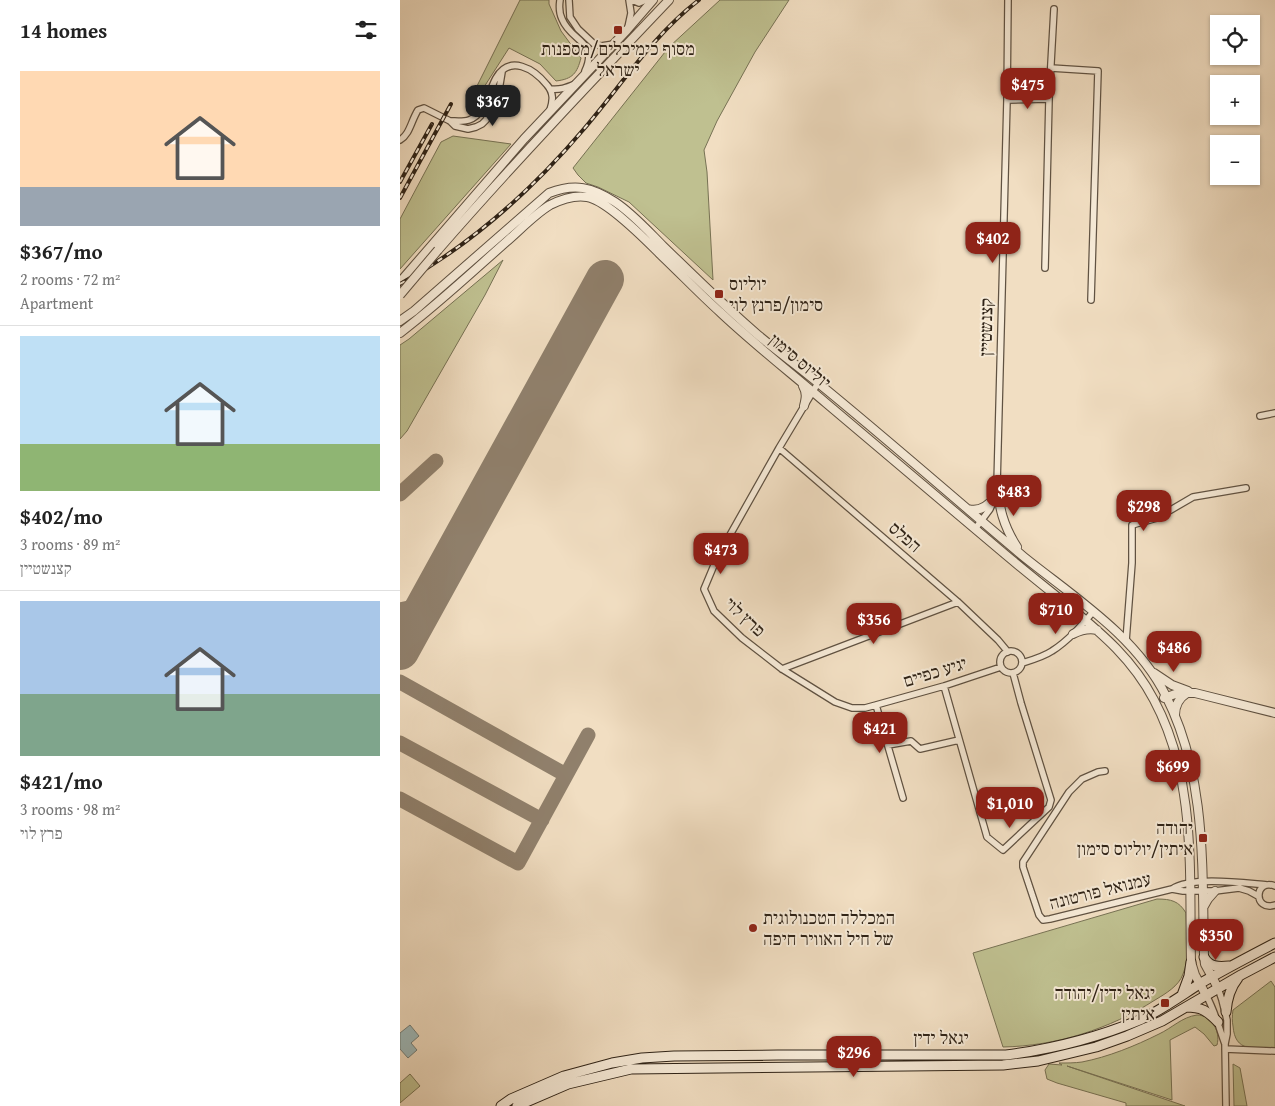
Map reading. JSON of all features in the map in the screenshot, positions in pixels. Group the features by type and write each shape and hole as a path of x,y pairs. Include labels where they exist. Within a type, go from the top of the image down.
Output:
{"main road":[{"name":"יגאל ידין","path":"500,1106 510,1099 564,1076 612,1062 642,1058 778,1055 1006,1055 1034,1051 1095,1036 1143,1018 1212,977 1275,943"},
{"path":"1204,957 1207,962 1214,966 1234,965"},
{"name":"יגאל ידין","path":"517,1106 568,1084 631,1069 1003,1065 1038,1061 1096,1047 1162,1021 1275,957"},
{"path":"1181,996 1187,984 1192,962"},
{"path":"1226,1012 1229,993 1241,975"},
{"path":"1186,1007 1203,1009 1218,1022"}],"street":[{"path":"560,0 559,11 562,20 588,50 590,58 584,75"},
{"path":"569,0 570,17 578,29 594,44 601,46 614,44"},
{"path":"627,30 631,13 631,0 640,3 646,0"},
{"path":"400,295 436,247 550,110 614,44 653,0"},
{"path":"400,282 474,208 669,0"},
{"name":"קצנשטיין","path":"975,529 990,509 997,482 1008,0"},
{"path":"1045,268 1049,99 1054,9"},
{"path":"450,121 470,120 476,116 483,108 496,78 513,65 520,65 543,80 550,89 552,101 550,110"},
{"path":"1051,68 1098,70 1091,300"},
{"path":"400,140 406,135 418,110 424,108 450,121 455,126 468,129 482,124 498,96 502,72"},
{"path":"550,89 558,90 575,84"},
{"path":"1007,100 1049,99"},
{"name":"יוליוס סימון","path":"400,321 549,193 558,189 587,188 618,204 757,334 1093,612 1126,641 1147,666 1166,697 1177,721 1194,775 1198,798 1201,844 1204,957"},
{"name":"יוליוס סימון","path":"400,332 420,318 546,208 569,198 586,196 615,212 736,327 1086,620 1117,648 1132,665 1155,702 1166,726 1181,775 1187,816 1192,962 1206,995"},
{"path":"799,381 806,392 804,406"},
{"name":"פרץ לוי","path":"818,383 717,558 704,589 714,611 742,638 782,669 834,702 852,708 865,708 876,705"},
{"path":"804,406 814,398 822,400"},
{"path":"1260,416 1275,414"},
{"name":"הפלס","path":"779,448 958,602 1008,652"},
{"path":"997,482 999,506 1004,524 1022,555"},
{"path":"1126,641 1132,563 1132,525 1158,518 1194,497 1246,488"},
{"path":"967,508 981,509 994,498"},
{"path":"782,669 958,602"},
{"path":"1022,663 1052,652 1073,634 1093,612"},
{"path":"1073,634 1086,629 1098,631"},
{"path":"1011,651 1018,653 1022,663 1019,669 1013,672 1006,672 1002,667 1001,660 1004,653 1011,651"},
{"path":"1147,666 1172,685 1191,693 1275,713"},
{"name":"יגיע כפיים","path":"876,705 1002,667"},
{"path":"944,686 987,836 1003,850 1049,807 1051,800 1013,672"},
{"path":"1155,702 1178,693 1191,693"},
{"path":"1177,721 1175,715 1176,706 1182,697 1191,693"},
{"path":"876,705 903,798"},
{"path":"888,745 911,740 920,749 959,740"},
{"name":"עמנואל פורטונה","path":"1105,771 1082,778 1069,792 1023,862 1039,915 1043,920 1050,919 1172,889 1177,886 1190,887"},
{"path":"1190,887 1202,882 1275,886"},
{"path":"1258,896 1260,890 1267,885"},
{"path":"1190,887 1203,891 1239,888 1258,896 1265,905 1275,905"},
{"path":"1203,908 1215,891"},
{"path":"1204,957 1205,964 1218,988 1226,1012 1228,1027 1225,1047 1226,1106"},
{"path":"1206,995 1218,1022 1225,1047"},
{"path":"1225,1047 1275,1051"}],"green space":[{"path":"520,0 549,0 561,31 581,58 578,68 567,79 556,81 540,64 509,48 477,98 471,98"},
{"path":"720,0 789,0 755,52 717,121 704,150 713,280 629,202 586,183 573,168 669,47"},
{"path":"453,136 511,144 400,269 400,219 441,142"},
{"path":"503,260 407,431 400,439 400,345"},
{"path":"1157,899 1174,901 1186,913 1187,944 1185,968 1175,986 1138,1010 1082,1034 1043,1043 1003,1047 973,953"},
{"path":"1271,981 1275,987 1275,1048 1253,1048 1242,1045 1237,1041 1235,1035 1232,1020 1233,1010"},
{"path":"1197,1015 1207,1018 1214,1025 1218,1034 1217,1045 1214,1046 1195,1027 1170,1040 1172,1100 1067,1066 1185,1106 1126,1106 1126,1103 1047,1079 1045,1070 1049,1064 1062,1065 1059,1063 1082,1062 1111,1054 1141,1043 1187,1018"},
{"path":"1233,1064 1240,1068 1247,1106 1234,1106"},
{"path":"410,1074 420,1086 400,1103 400,1083"}],"water":[{"path":"410,1025 419,1036 411,1043 417,1050 408,1058 400,1049 400,1033"}],"taxiway":[{"path":"400,494 436,461"},
{"path":"400,610 418,606 430,597"},
{"path":"400,682 566,775"},
{"path":"400,799 518,863 588,735"},
{"path":"400,743 542,820"}],"runway":[{"path":"400,651 605,279"}],"railway":[{"path":"400,284 451,252 521,195 583,130 666,29 699,0"},
{"path":"400,198 451,104"},
{"path":"400,182 432,124"}],"place":[{"name":"מסוף כימיכלים/מספנות ישראל","path":"618,30"},
{"name":"יוליוס סימון/פרנץ לוי","path":"719,294"},
{"name":"יהודה איתין/יוליוס סימון","path":"1203,838"},
{"name":"המכללה הטכנולוגית של חיל האוויר חיפה","path":"753,928"},
{"name":"יגאל ידין/יהודה איתין","path":"1165,1003"}]}
